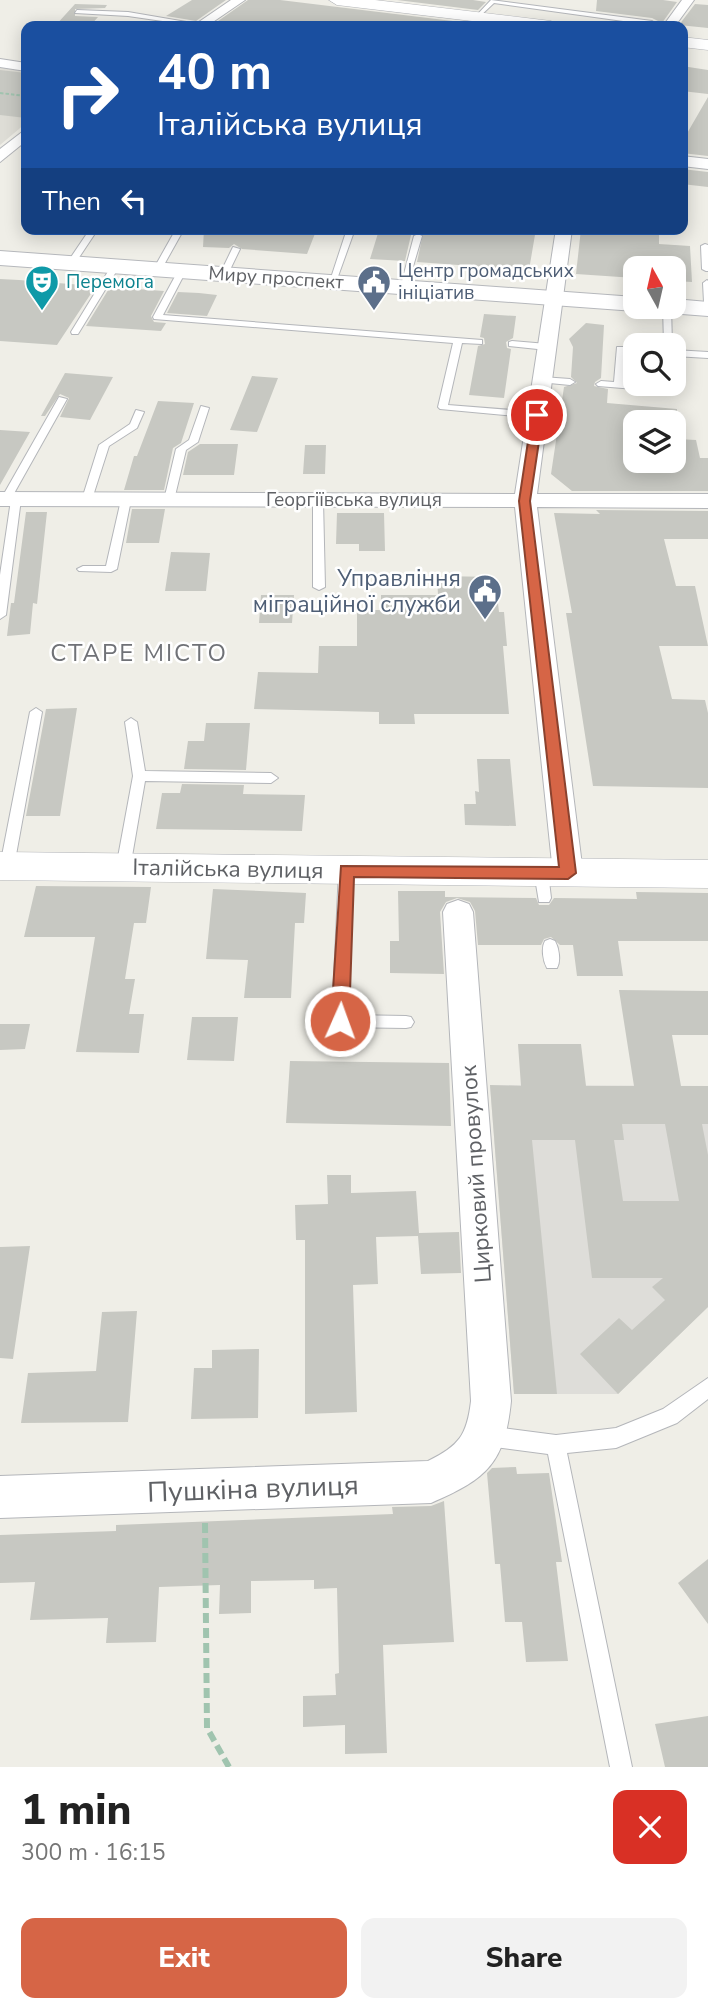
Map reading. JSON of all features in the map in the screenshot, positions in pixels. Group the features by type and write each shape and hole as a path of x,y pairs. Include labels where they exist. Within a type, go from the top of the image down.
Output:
{"main road":[{"name":"Миру проспект","path":"0,258 623,303"},
{"path":"686,307 708,309"}],"street":[{"path":"206,21 239,0"},
{"path":"337,0 480,20"},
{"path":"673,21 688,0"},
{"path":"688,43 708,46"},
{"path":"0,63 21,66"},
{"path":"0,157 21,138"},
{"path":"688,161 708,164"},
{"path":"551,881 524,501 563,235"},
{"name":"Георгіївська вулиця","path":"7,499 708,501"},
{"name":"Італійська вулиця","path":"3,866 346,870 551,881 708,874"},
{"name":"Цирковий провулок","path":"458,912 491,1401 487,1436"},
{"name":"Пушкіна вулиця","path":"0,1497 431,1482 464,1465 487,1436"}],"lane":[{"path":"480,20 493,1 519,2 635,21"},
{"path":"77,12 128,14 174,21"},
{"path":"71,263 90,235"},
{"path":"157,270 177,235"},
{"path":"332,282 349,235"},
{"path":"403,287 418,236"},
{"path":"705,246 706,269"},
{"path":"224,274 236,249"},
{"path":"75,332 115,267"},
{"path":"182,271 157,317 479,342"},
{"path":"707,283 708,302"},
{"path":"458,340 443,407 537,415"},
{"path":"512,344 547,347"},
{"path":"618,386 620,349 623,349"},
{"path":"686,354 708,355"},
{"path":"542,380 570,382"},
{"path":"601,384 623,386"},
{"path":"0,615 7,499 62,399"},
{"path":"169,500 181,449 193,442 204,408"},
{"path":"87,499 104,445 134,426 139,412"},
{"path":"83,569 111,569 126,500"},
{"path":"318,500 320,587"},
{"path":"3,866 36,712"},
{"path":"123,868 139,776 131,722"},
{"path":"139,776 271,778"},
{"path":"346,870 340,1021 406,1022"},
{"path":"550,945 552,964"},
{"path":"487,1436 556,1445 616,1438 670,1416 708,1387"},
{"path":"556,1445 621,1767"}],"path":[{"path":"0,93 21,95"},
{"path":"205,1491 206,1728 229,1767"}],"shaded area":[{"path":"0,66 21,69 21,127 0,145"},
{"path":"490,1085 708,1086 708,1307 618,1394 514,1394"}],"building":[{"path":"192,0 226,0 196,21 166,16"},
{"path":"248,0 280,0 453,21 218,21"},
{"path":"397,0 473,0 486,2 478,10"},
{"path":"597,0 677,2 663,21 596,11"},
{"path":"75,4 107,5 105,8 75,9 75,16 98,17 94,21 60,21"},
{"path":"695,4 708,5 708,28 688,26 688,21 682,21"},
{"path":"688,67 708,70 708,94 688,92"},
{"path":"0,70 21,72 21,117 0,115"},
{"path":"708,97 708,156 688,154 688,132"},
{"path":"688,170 708,172 708,187 688,185"},
{"path":"204,235 314,235 307,254 242,249 234,244 229,248 203,247"},
{"path":"377,235 411,235 405,261 370,259"},
{"path":"423,235 535,235 529,270 417,262"},
{"path":"580,235 659,235 659,244 690,246 692,282 686,282 686,256 623,256 623,277 576,274"},
{"path":"0,279 96,286 57,345 0,341"},
{"path":"110,287 164,291 151,316 154,322 166,323 161,331 86,326"},
{"path":"178,292 217,295 207,316 167,313"},
{"path":"484,314 516,316 513,338 506,342 507,348 511,349 504,398 469,395 478,346 485,344 484,338 480,337"},
{"path":"586,323 604,325 601,378 594,386 608,389 607,403 677,409 623,410 623,473 686,473 686,439 696,440 700,458 708,458 708,491 572,491 551,474 564,387 577,383 571,377 573,347 569,339"},
{"path":"65,373 113,377 90,420 60,417 69,398 60,394 45,416 41,416"},
{"path":"252,376 278,378 257,432 230,430"},
{"path":"158,401 194,403 181,443 173,448 164,490 124,490 134,456 137,456"},
{"path":"0,430 30,432 0,485"},
{"path":"200,444 238,444 234,475 183,475 188,452"},
{"path":"305,445 326,445 325,474 303,474"},
{"path":"132,509 165,509 159,543 126,543"},
{"path":"596,510 708,511 708,539 664,539 676,586 695,586 708,646 659,646 672,699 705,700 708,713 708,788 593,786 566,613 572,613 554,513 600,514"},
{"path":"26,512 47,512 37,604 33,603 30,634 7,636 11,603 14,603"},
{"path":"337,513 384,513 385,551 359,551 359,544 336,544"},
{"path":"171,552 210,553 206,591 165,591"},
{"path":"437,576 495,577 499,612 504,612 507,646 503,646 509,714 414,714 415,724 379,724 379,712 254,709 258,672 318,673 319,646 357,646 357,610 381,610 381,595 438,595"},
{"path":"261,595 294,595 292,623 259,623"},
{"path":"77,708 60,816 26,816 46,709"},
{"path":"206,723 250,723 246,770 184,769 188,741 204,741"},
{"path":"477,759 510,759 516,826 465,825 464,804 476,804 475,791 479,792"},
{"path":"182,784 244,785 243,794 305,795 302,831 156,829 162,793 180,793"},
{"path":"36,886 151,887 146,923 134,923 125,979 135,979 129,1014 144,1014 139,1053 76,1052 95,937 24,937"},
{"path":"213,889 306,893 304,923 295,923 291,998 244,998 248,960 206,959"},
{"path":"398,891 445,891 445,897 536,898 539,905 549,905 554,898 637,899 636,892 708,893 708,941 618,941 623,976 577,976 573,945 560,945 551,937 544,939 541,945 478,945 475,911 470,902 457,898 446,902 440,912 444,974 390,973 390,941 399,941"},
{"path":"619,990 708,991 708,1035 672,1035 681,1086 708,1086 708,1124 702,1124 708,1155 708,1307 618,1394 580,1354 619,1318 632,1330 665,1300 652,1287 663,1278 592,1278 575,1140 532,1140 557,1394 514,1394 490,1085 521,1086 518,1044 581,1044 586,1086 634,1086","holes":["622,1124 665,1124 679,1201 623,1201 614,1140 624,1140"]},
{"path":"192,1017 238,1017 234,1061 187,1060"},
{"path":"0,1024 30,1024 25,1049 0,1050"},
{"path":"290,1061 449,1063 451,1126 286,1123"},
{"path":"327,1175 351,1175 351,1193 416,1191 419,1233 459,1232 461,1273 421,1274 418,1236 376,1237 378,1284 353,1285 357,1412 305,1414 305,1240 296,1240 295,1205 328,1204"},
{"path":"30,1246 13,1359 0,1358 0,1247"},
{"path":"137,1311 128,1422 21,1423 28,1373 96,1371 102,1312"},
{"path":"259,1349 258,1418 191,1419 194,1368 212,1368 212,1350"},
{"path":"516,1467 517,1474 549,1473 562,1562 556,1562 568,1661 526,1662 522,1622 505,1622 500,1564 495,1564 487,1473 492,1468"},
{"path":"444,1501 454,1642 383,1645 387,1753 345,1754 345,1725 303,1727 303,1696 336,1695 335,1674 339,1673 337,1588 314,1589 314,1580 251,1581 251,1613 219,1614 220,1585 159,1587 156,1642 106,1643 108,1618 30,1620 35,1582 0,1583 0,1535 116,1531 116,1525 393,1514 392,1507 431,1506"},
{"path":"708,1559 708,1624 678,1583"},
{"path":"708,1716 708,1767 665,1767 655,1724"}],"place":[{"name":"Перемога","path":"42,312"},
{"name":"Центр громадських ініціатив","path":"374,312"},
{"name":"Управління міграційної служби","path":"485,621"}],"district":[{"name":"СТАРЕ МІСТО","path":"139,653"}],"route":[{"path":"340,1021 346,870 568,873 524,501 537,415"}]}
